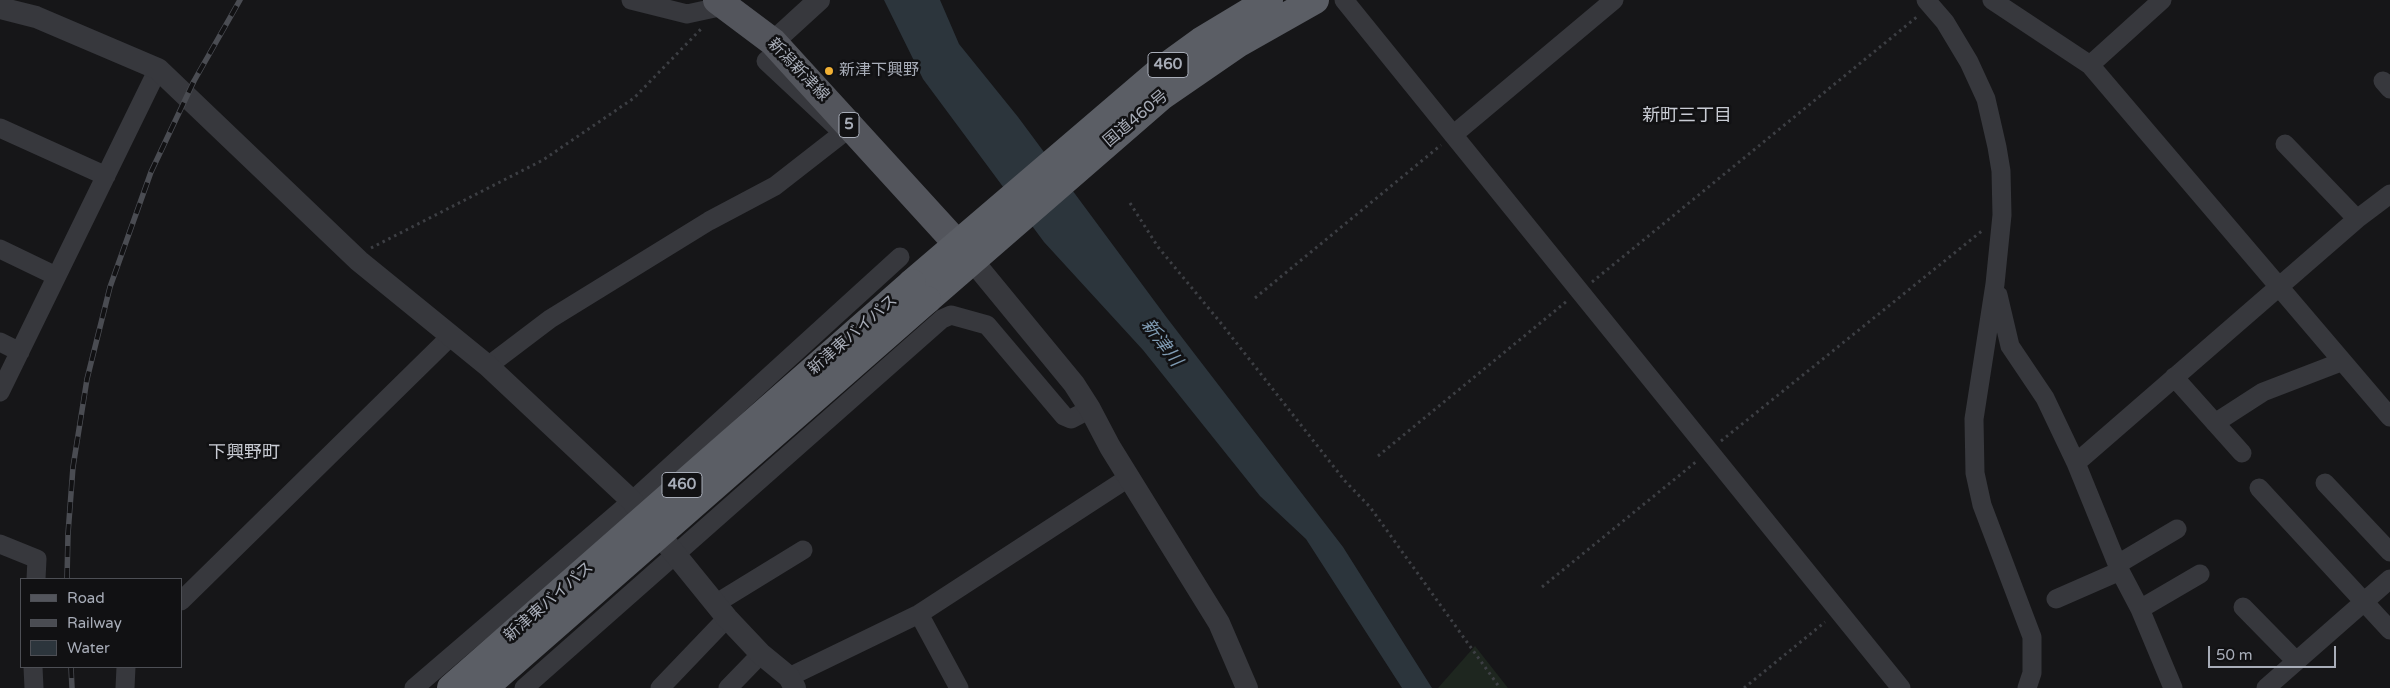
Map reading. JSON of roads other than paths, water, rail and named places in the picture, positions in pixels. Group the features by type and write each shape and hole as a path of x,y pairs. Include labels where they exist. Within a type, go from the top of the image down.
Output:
{"highway":[{"name":"460","path":"1082,150 1161,70 1201,41 1269,0"},
{"name":"国道460号","path":"965,252 1082,150 1239,42 1315,0"},
{"name":"新津東バイパス","path":"484,688 965,252"},
{"name":"新津東バイパス","path":"451,688 920,292"}],"main road":[{"name":"新潟新津線","path":"721,3 776,45 965,252"}],"street":[{"path":"631,0 687,14 721,3"},
{"path":"488,366 550,318 709,221 775,186 843,133 766,60 776,45 819,0"},
{"path":"1344,0 1901,688"},
{"path":"1453,135 1614,0"},
{"path":"2090,65 2162,0"},
{"path":"1929,2 1945,22 1969,62 1986,100 2001,171 2002,215 1995,284 1974,419 1975,472 1982,505 2032,637 2032,673 2027,688"},
{"path":"2006,3 2090,65 2390,418"},
{"path":"2,12 36,18 158,70 355,256 450,338 488,366 632,501 721,611 792,683 919,614 1128,478"},
{"path":"0,392 158,70"},
{"path":"0,128 106,176"},
{"path":"2285,144 2357,219"},
{"path":"2076,463 2357,219 2390,194"},
{"path":"0,249 56,276"},
{"path":"965,252 1074,384 1128,478 1219,623 1247,688"},
{"path":"414,688 632,501 900,257"},
{"path":"1995,284 2010,346 2045,398 2076,463 2119,567 2140,609 2173,688"},
{"path":"524,688 942,319 951,315 987,325 1064,416 1071,419 1090,409"},
{"path":"182,600 450,338"},
{"path":"0,342 20,352"},
{"path":"2215,423 2263,392 2341,362"},
{"path":"2174,378 2242,453"},
{"path":"2325,483 2390,552"},
{"path":"2259,488 2366,601 2390,630"},
{"path":"2056,599 2119,567 2177,529"},
{"path":"0,544 37,559 36,578"},
{"path":"660,688 721,611 803,550"},
{"path":"2140,609 2200,574"},
{"path":"2266,688 2390,579"},
{"path":"2243,607 2296,661"},
{"path":"919,614 959,688"},
{"path":"728,688 762,654"},
{"path":"33,668 34,688"},
{"path":"125,688 126,668"}],"water":[{"name":"新津川","path":"884,0 940,0 959,44 1018,117 1167,318 1343,547 1432,688 1402,688 1306,539 1260,496 1143,350 1044,242 923,79"}],"railway":[{"path":"67,578 73,467 87,379 110,287 151,172 194,81 240,0"},
{"path":"71,668 72,688"}],"place":[{"name":"新津下興野","path":"829,71"}],"district":[{"name":"新町三丁目","path":"1687,116"},
{"name":"下興野町","path":"244,453"}]}
